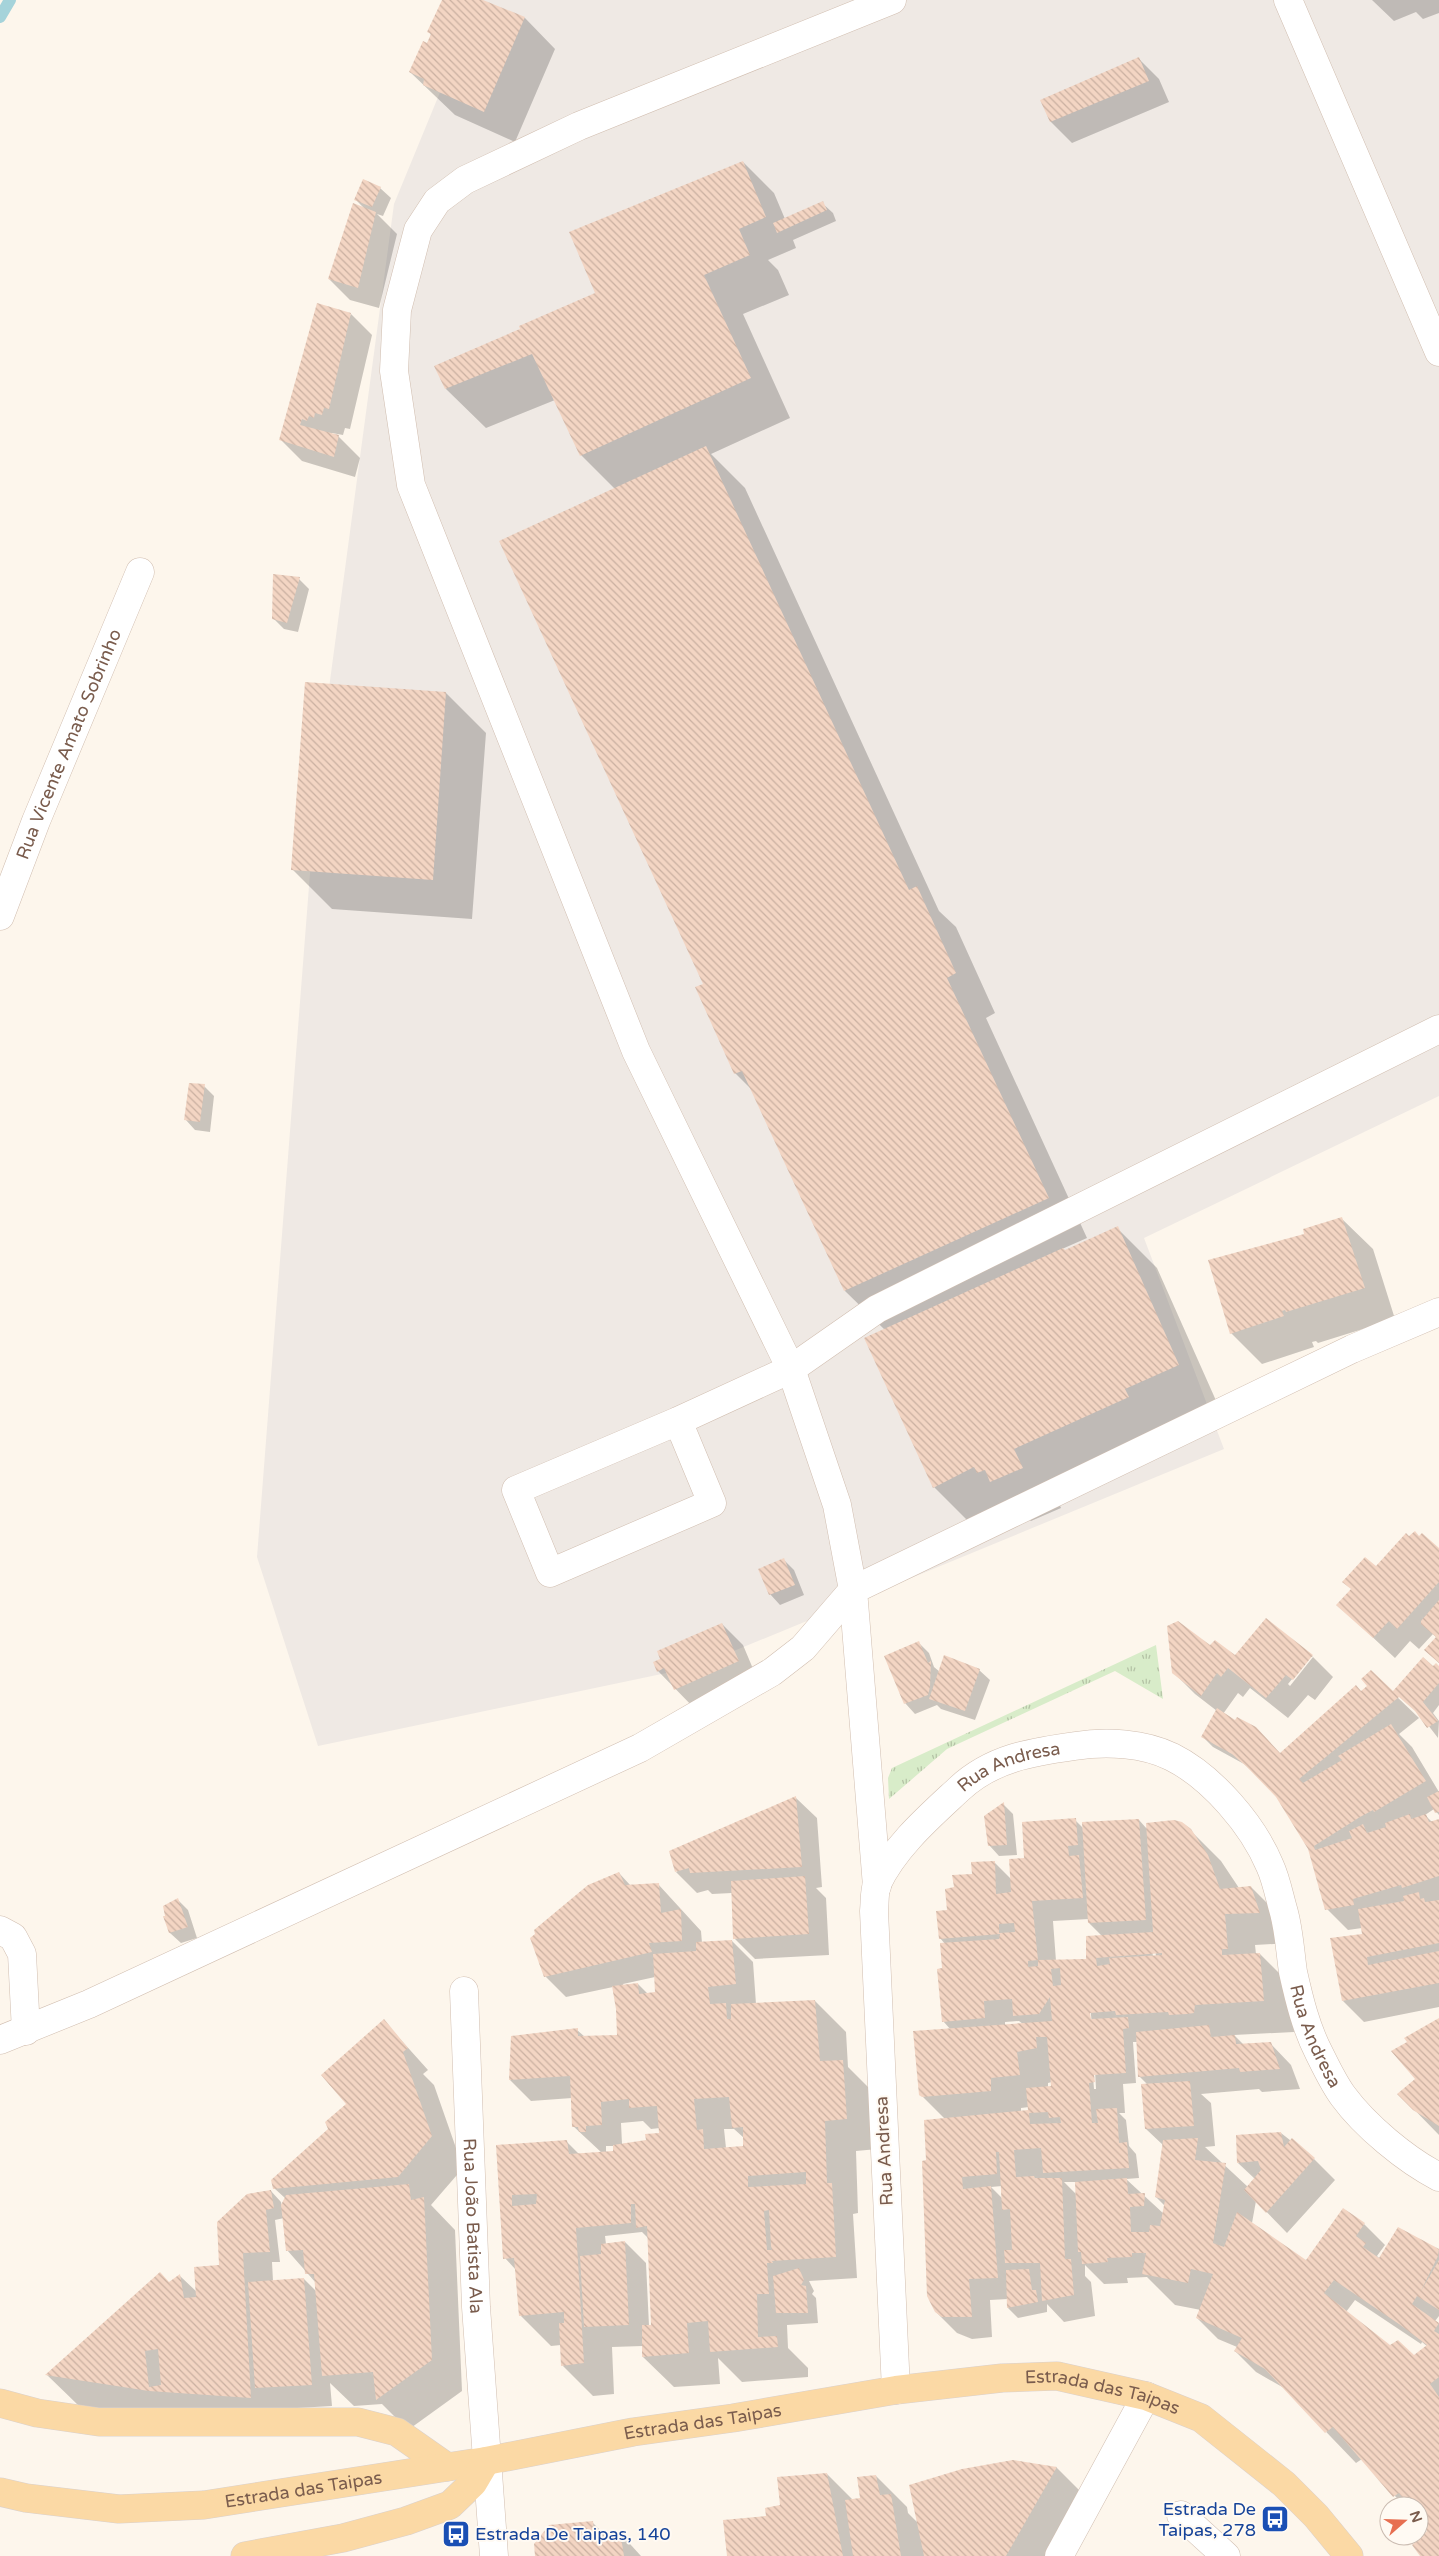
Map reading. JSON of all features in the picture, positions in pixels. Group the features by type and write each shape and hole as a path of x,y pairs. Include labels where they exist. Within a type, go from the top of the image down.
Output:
{"main road":[{"name":"Estrada das Taipas","path":"0,2492 26,2498 119,2509 204,2505 486,2461 633,2432 733,2418 896,2390 1002,2378 1057,2376 1146,2396 1200,2418 1242,2448 1284,2484 1316,2516 1349,2556"},
{"path":"0,2403 37,2413 99,2422 358,2422 397,2432 447,2467"},
{"path":"245,2556 343,2538 406,2521 450,2505 473,2483 486,2461"}],"street":[{"path":"877,1886 870,1820 853,1590 837,1505 791,1369 636,1051 411,485 394,371 398,310 418,230 437,201 465,180 579,126 892,0"},
{"path":"1288,0 1439,352"},
{"name":"Rua Vicente Amato Sobrinho","path":"0,916 36,821 140,572"},
{"path":"678,1421 712,1503 550,1573 516,1490 678,1421 791,1369 877,1309 1439,1029"},
{"path":"0,2040 26,2031 439,1843 640,1748 772,1672 803,1648 853,1590 1352,1349 1439,1312"},
{"name":"Rua Andresa","path":"896,2390 874,1911 877,1886 907,1840 968,1780 989,1767 1014,1756 1100,1742 1143,1748 1172,1757 1202,1778 1229,1803 1253,1835 1270,1866 1284,1912 1303,2015 1318,2052 1343,2096 1386,2141 1423,2169 1439,2177"},
{"path":"0,1930 13,1936 22,1954 26,2031"},
{"name":"Rua João Batista Ala","path":"464,1991 475,2278 486,2461 494,2556"},
{"path":"1059,2556 1146,2396"},
{"path":"1182,2515 1226,2556"}],"shaded area":[{"path":"478,0 1439,0 1439,1096 1144,1238 1224,1449 695,1667 318,1746 257,1557 318,770 394,204"}],"green space":[{"path":"1156,1645 1163,1699 1115,1671 947,1749 889,1799 888,1778 892,1768"}],"building":[{"path":"442,0 483,0 525,17 484,112 423,85 424,79 409,72 423,41 427,43 431,34 427,32"},
{"path":"1139,57 1149,81 1050,122 1040,100"},
{"path":"743,161 766,217 739,229 750,255 704,275 751,378 580,456 532,354 445,389 434,366 520,329 519,326 595,293 569,232"},
{"path":"363,179 381,187 372,207 354,200"},
{"path":"823,201 827,210 777,233 773,223"},
{"path":"353,203 376,212 358,288 328,279"},
{"path":"317,303 351,313 329,409 324,408 322,415 315,413 314,418 309,416 307,421 302,419 300,425 339,435 334,457 279,440"},
{"path":"706,446 909,890 917,886 956,973 947,978 1049,1198 844,1291 742,1071 734,1074 695,987 703,984 499,541"},
{"path":"273,574 300,577 287,623 272,619"},
{"path":"305,682 446,692 433,880 291,870"},
{"path":"189,1083 205,1084 200,1122 184,1120"},
{"path":"1342,1217 1365,1288 1286,1312 1285,1310 1282,1311 1284,1316 1230,1334 1208,1260 1304,1234 1303,1229"},
{"path":"1118,1226 1179,1365 1125,1389 1129,1397 1014,1449 1023,1468 990,1482 985,1470 977,1473 974,1467 933,1488 864,1338 1063,1248 1065,1250"},
{"path":"1415,1531 1419,1536 1422,1533 1439,1548 1439,1582 1397,1629 1389,1621 1373,1638 1336,1605 1351,1589 1342,1582 1365,1557 1376,1566 1406,1533 1409,1536"},
{"path":"784,1558 795,1585 769,1595 758,1569"},
{"path":"1439,1600 1439,1663 1424,1650 1436,1637 1421,1624 1421,1621"},
{"path":"1266,1618 1313,1655 1293,1680 1286,1675 1266,1698 1228,1668 1221,1677 1217,1673 1201,1696 1172,1673 1167,1626 1178,1621 1210,1645 1215,1640 1235,1655"},
{"path":"722,1623 739,1661 674,1690 664,1668 657,1672 653,1662 660,1659 657,1651"},
{"path":"919,1641 928,1663 931,1661 930,1687 928,1695 904,1704 884,1656"},
{"path":"944,1655 980,1669 965,1711 929,1699"},
{"path":"1423,1657 1433,1666 1436,1663 1439,1666 1439,1683 1423,1702 1438,1721 1427,1728 1415,1711 1399,1697 1299,1779 1303,1783 1342,1760 1338,1756 1391,1724 1426,1781 1374,1812 1373,1810 1360,1817 1314,1846 1315,1850 1352,1838 1349,1831 1363,1824 1367,1833 1386,1827 1385,1823 1410,1814 1411,1819 1426,1814 1429,1822 1439,1819 1439,1876 1402,1888 1401,1885 1353,1899 1354,1905 1325,1910 1308,1849 1276,1797 1232,1754 1201,1737 1217,1708 1235,1720 1237,1717 1256,1727 1280,1753 1356,1685 1361,1691 1367,1686 1361,1679 1371,1670 1393,1691"},
{"path":"1439,1791 1439,1812 1435,1813 1427,1797"},
{"path":"796,1796 802,1867 690,1873 689,1868 675,1872 669,1851"},
{"path":"1004,1802 1007,1845 988,1846 984,1816"},
{"path":"1076,1818 1078,1845 1068,1846 1069,1856 1079,1855 1083,1898 1032,1901 1038,1960 1086,1959 1086,1936 1153,1932 1146,1823 1174,1820 1182,1822 1191,1829 1208,1855 1220,1889 1251,1886 1260,1913 1225,1914 1228,1949 1222,1949 1222,1955 1260,1953 1264,2001 1195,2005 1194,2013 1187,2014 1169,2015 1168,2012 1116,2015 1115,2011 1090,2013 1091,2019 1128,2017 1129,2028 1123,2029 1126,2073 1094,2075 1095,2082 1089,2083 1092,2123 1098,2123 1096,2109 1117,2108 1119,2143 1127,2142 1129,2168 1043,2173 1041,2148 1014,2150 1016,2177 1062,2178 1065,2259 1071,2259 1074,2295 1042,2301 1040,2263 1005,2263 1004,2250 1012,2250 1010,2209 1002,2210 999,2152 996,2152 997,2174 962,2177 963,2189 991,2186 998,2278 969,2279 972,2317 942,2317 935,2312 927,2296 922,2161 926,2160 924,2120 1028,2110 1026,2088 1051,2086 1047,2037 1036,2037 1037,2048 1017,2052 1020,2075 991,2078 991,2091 922,2097 919,2095 913,2031 1052,2021 1050,1997 1039,2014 1013,2016 1012,1999 984,2001 985,2018 942,2022 937,1969 942,1968 940,1943 999,1939 1000,1934 939,1939 936,1911 947,1910 945,1889 954,1887 952,1875 972,1874 971,1862 995,1861 996,1894 1011,1892 1009,1859 1024,1858 1022,1822","holes":["1014,1923 1015,1932 999,1933 999,1924","1162,1953 1162,1955 1109,1958 1110,1964 1097,1966 1096,1958","1038,1960 1038,1966 1028,1967 1028,1961","1060,1968 1061,1985 1053,1986 1051,1969","1048,2112 1049,2118 1060,2117 1061,2123 1030,2124 1029,2113"]},
{"path":"1139,1819 1146,1920 1088,1923 1082,1822"},
{"path":"619,1872 625,1885 659,1883 661,1913 681,1909 682,1941 649,1943 652,1952 544,1977 530,1938 535,1934 534,1930 588,1885"},
{"path":"805,1876 809,1934 733,1939 731,1881"},
{"path":"1419,1892 1420,1899 1424,1898 1425,1902 1439,1900 1439,1943 1367,1957 1368,1965 1439,1951 1439,1983 1342,2001 1330,1938 1362,1934 1358,1909 1404,1901 1403,1896"},
{"path":"178,1898 188,1927 169,1933 163,1916 165,1916 163,1906"},
{"path":"732,1940 736,1984 708,1987 710,2004 726,2003 727,2019 731,2019 731,2004 815,2000 820,2061 843,2060 847,2119 825,2121 827,2183 832,2183 836,2257 772,2261 773,2263 767,2263 769,2294 757,2294 758,2337 777,2336 778,2347 710,2352 708,2321 687,2323 689,2353 642,2357 642,2325 651,2325 647,2226 636,2228 635,2204 631,2204 631,2223 576,2228 584,2363 561,2366 559,2323 564,2323 564,2312 519,2316 514,2258 503,2259 496,2145 567,2140 569,2154 613,2151 613,2145 646,2140 645,2134 659,2133 657,2106 629,2108 629,2099 601,2102 602,2125 586,2126 586,2132 579,2132 578,2127 572,2127 570,2076 509,2080 511,2036 578,2028 578,2036 617,2035 616,2009 612,1986 638,1983 639,1994 655,1992 653,1954 696,1951 696,1942","holes":["729,2097 732,2128 743,2127 743,2146 704,2149 703,2129 697,2130 694,2099","806,2172 806,2184 748,2187 748,2176","537,2194 536,2204 512,2206 512,2195","769,2210 772,2250 767,2250 764,2211"]},
{"path":"1439,2018 1439,2126 1413,2110 1397,2094 1415,2079 1391,2051 1407,2042 1404,2038"},
{"path":"384,2019 408,2048 403,2052 432,2136 398,2177 273,2189 271,2180 328,2129 325,2122 346,2104 321,2075"},
{"path":"1209,2025 1211,2037 1235,2035 1236,2044 1271,2042 1280,2069 1240,2072 1239,2068 1138,2077 1136,2032"},
{"path":"1190,2081 1194,2126 1145,2129 1141,2084"},
{"path":"1281,2132 1284,2147 1292,2138 1315,2158 1266,2213 1244,2190 1261,2170 1258,2161 1237,2163 1236,2135"},
{"path":"1198,2138 1195,2160 1226,2163 1213,2243 1224,2247 1237,2212 1306,2260 1343,2208 1365,2223 1356,2236 1366,2243 1363,2247 1379,2258 1398,2227 1439,2249 1438,2256 1421,2291 1439,2260 1439,2310 1417,2296 1412,2304 1439,2323 1434,2331 1439,2334 1439,2377 1430,2384 1439,2397 1439,2556 1420,2556 1413,2546 1429,2546 1429,2496 1401,2496 1399,2493 1392,2496 1333,2427 1325,2433 1265,2369 1234,2351 1242,2338 1196,2318 1213,2274 1191,2269 1188,2283 1142,2274 1146,2253 1132,2253 1132,2257 1107,2258 1108,2262 1082,2264 1081,2252 1078,2252 1075,2182 1127,2178 1128,2194 1145,2193 1144,2206 1130,2207 1131,2232 1149,2232 1150,2225 1160,2226 1165,2200 1155,2197 1163,2140","holes":["1334,2280 1427,2345 1414,2355 1398,2340 1390,2345 1324,2293"]},
{"path":"409,2184 411,2200 424,2197 432,2360 376,2400 373,2372 322,2376 314,2274 305,2274 303,2250 286,2251 281,2205 286,2195"},
{"path":"271,2190 274,2208 266,2210 270,2252 243,2253 251,2398 149,2391 45,2375 160,2272 169,2282 180,2274 184,2298 196,2297 194,2267 219,2265 217,2222 247,2194","holes":["158,2349 161,2385 149,2387 145,2351"]},
{"path":"625,2241 629,2325 584,2327 580,2256 601,2254 601,2244"},
{"path":"799,2268 804,2280 801,2285 806,2286 808,2313 776,2313 773,2276"},
{"path":"1029,2269 1032,2290 1036,2290 1038,2302 1007,2308 1006,2270"},
{"path":"304,2278 312,2385 255,2388 248,2282"},
{"path":"1013,2460 1057,2467 1006,2556 924,2556 909,2485 962,2469"},
{"path":"827,2473 843,2556 727,2556 723,2520 766,2516 765,2508 780,2505 777,2477"},
{"path":"876,2475 880,2495 891,2494 901,2556 853,2556 845,2500 860,2498 857,2477"},
{"path":"593,2521 595,2540 605,2539 605,2533 620,2531 624,2556 535,2556 534,2544 549,2525"}],"waterway":[{"path":"0,17 10,0"}],"place":[{"name":"Estrada De Taipas, 278","path":"1275,2519"},
{"name":"Estrada De Taipas, 140","path":"456,2534"}]}
